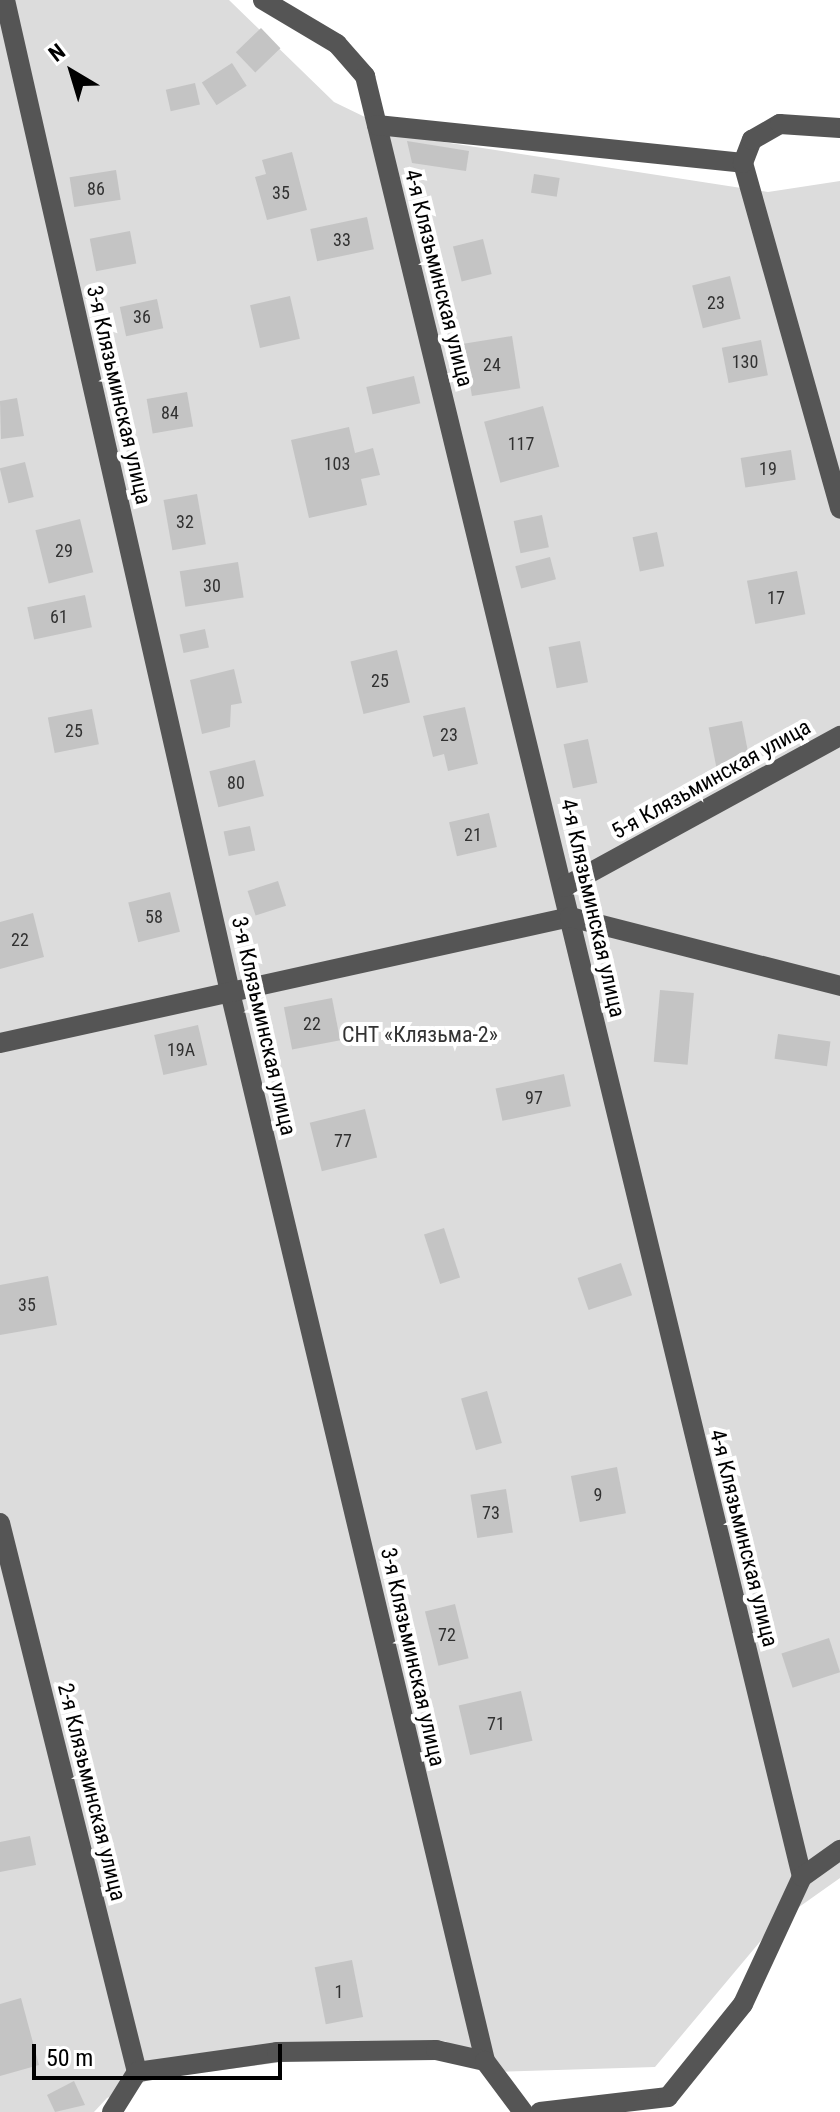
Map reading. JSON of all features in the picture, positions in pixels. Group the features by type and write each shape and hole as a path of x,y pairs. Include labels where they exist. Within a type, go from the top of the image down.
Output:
{"lane":[{"name":"3-я Клязьминская улица","path":"5,0 230,992 485,2061"},
{"name":"4-я Клязьминская улица","path":"263,0 337,44 365,76 802,1877"},
{"path":"840,128 780,124 752,140 743,163 840,509"},
{"path":"377,125 743,163"},
{"name":"5-я Клязьминская улица","path":"564,887 840,736"},
{"path":"0,1043 570,917 840,986"},
{"name":"2-я Клязьминская улица","path":"0,1523 137,2072"},
{"path":"540,2112 668,2097 743,2004 802,1877 840,1850"},
{"path":"112,2112 137,2072 277,2052 436,2050 485,2061 523,2112"}],"green space":[{"name":"СНТ «Клязьма-2»","path":"0,0 229,0 334,102 404,136 768,192 840,181 840,1878 775,1924 655,2067 493,2072 445,2041 151,2079 107,2098 94,2112 0,2112"}],"building":[{"path":"261,28 280,48 255,72 236,52"},
{"path":"232,63 247,86 217,105 202,83"},
{"path":"195,83 200,104 171,111 166,90"},
{"path":"407,141 469,151 466,171 412,163"},
{"path":"292,152 307,210 267,220 255,177 266,174 262,160"},
{"path":"116,170 121,200 74,207 70,177"},
{"path":"534,174 560,178 557,197 531,193"},
{"path":"367,217 374,249 317,261 310,229"},
{"path":"130,231 136,263 96,271 90,239"},
{"path":"483,239 492,274 462,281 453,246"},
{"path":"730,276 741,319 703,328 692,285"},
{"path":"290,296 300,339 260,348 250,305"},
{"path":"157,299 163,328 126,336 120,307"},
{"path":"512,336 520,388 472,396 464,344"},
{"path":"761,340 768,375 729,383 722,348"},
{"path":"414,376 420,403 373,414 366,387"},
{"path":"187,392 193,426 153,434 147,399"},
{"path":"17,398 24,436 1,439 0,401"},
{"path":"543,406 559,467 500,483 484,422"},
{"path":"349,427 355,453 373,448 380,475 361,479 367,505 309,518 291,440"},
{"path":"791,450 796,480 745,488 741,458"},
{"path":"25,462 34,497 8,503 0,468"},
{"path":"197,494 206,544 172,550 164,500"},
{"path":"542,515 549,547 520,553 514,521"},
{"path":"80,519 93,572 49,583 35,530"},
{"path":"657,532 664,566 640,571 633,537"},
{"path":"550,557 556,579 521,589 515,566"},
{"path":"238,562 244,598 185,607 180,571"},
{"path":"797,571 805,614 755,624 747,581"},
{"path":"85,595 92,627 34,640 27,607"},
{"path":"205,629 209,648 184,653 180,634"},
{"path":"580,641 588,682 557,688 549,647"},
{"path":"397,650 410,702 363,714 350,662"},
{"path":"234,669 242,703 231,705 230,727 202,734 190,680"},
{"path":"465,707 478,764 448,771 444,754 433,757 423,716"},
{"path":"92,709 99,744 55,753 48,718"},
{"path":"742,721 752,772 719,779 709,727"},
{"path":"588,739 597,783 573,788 564,744"},
{"path":"255,760 264,796 218,807 209,771"},
{"path":"489,813 497,847 457,856 449,822"},
{"path":"250,826 255,850 229,856 224,832"},
{"path":"278,881 286,906 256,916 248,891"},
{"path":"170,892 180,932 138,942 128,902"},
{"path":"33,913 44,957 0,969 0,922"},
{"path":"660,990 694,993 688,1065 654,1062"},
{"path":"332,998 340,1040 292,1050 284,1007"},
{"path":"198,1025 207,1065 163,1075 154,1035"},
{"path":"778,1034 830,1041 827,1066 775,1059"},
{"path":"564,1074 571,1106 502,1121 496,1089"},
{"path":"365,1109 377,1158 322,1171 310,1123"},
{"path":"444,1228 460,1277 440,1284 424,1234"},
{"path":"621,1263 632,1295 589,1310 578,1278"},
{"path":"48,1276 57,1325 0,1335 0,1285"},
{"path":"487,1391 502,1443 476,1450 461,1398"},
{"path":"617,1467 626,1513 580,1522 571,1476"},
{"path":"506,1489 513,1532 477,1538 470,1495"},
{"path":"455,1604 469,1658 438,1666 425,1611"},
{"path":"829,1638 840,1672 793,1688 781,1653"},
{"path":"521,1691 532,1741 470,1755 459,1705"},
{"path":"30,1836 36,1865 0,1872 0,1842"},
{"path":"352,1960 363,2017 326,2024 315,1967"},
{"path":"21,1998 39,2065 0,2076 0,2004"},
{"path":"74,2081 85,2105 55,2112 47,2095"}]}
